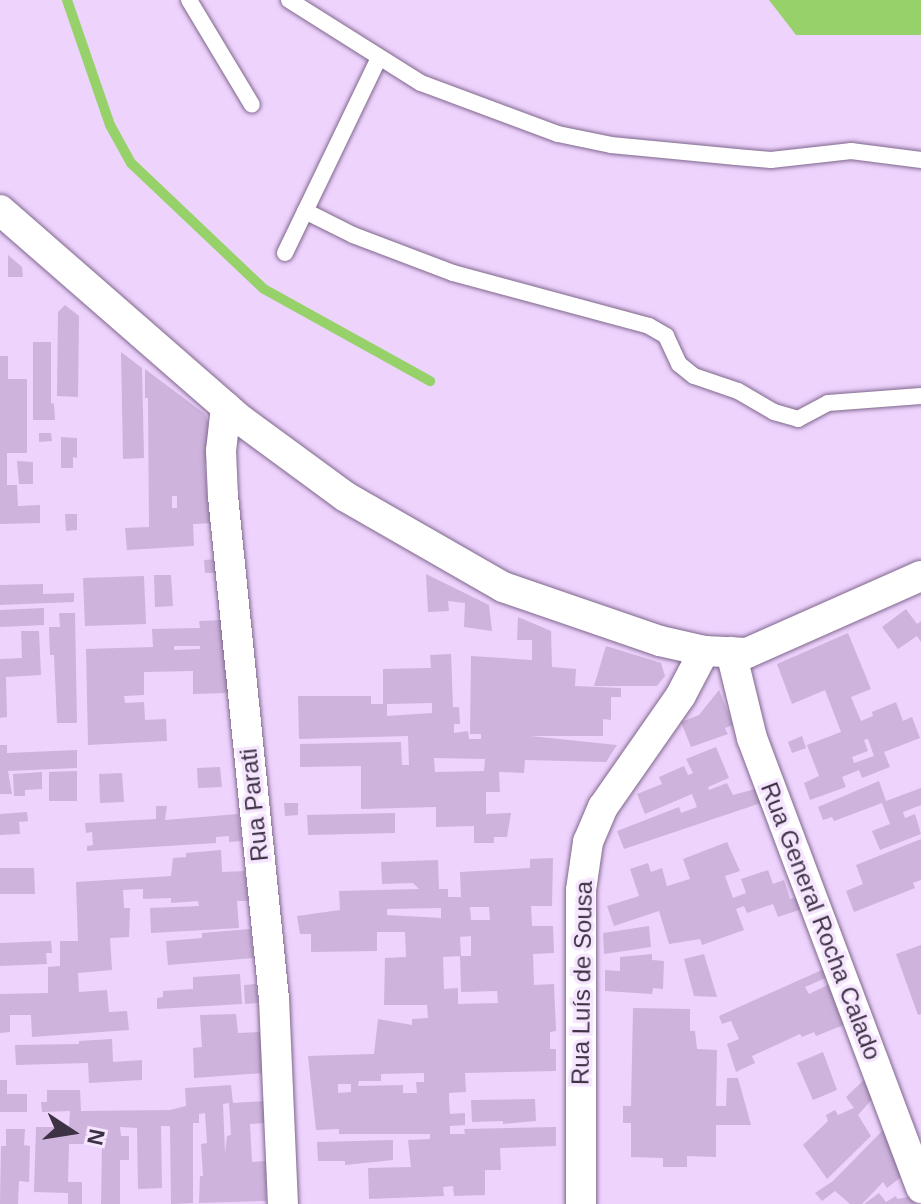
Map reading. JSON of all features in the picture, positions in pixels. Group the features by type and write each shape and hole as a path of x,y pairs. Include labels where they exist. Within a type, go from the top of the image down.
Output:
{"street":[{"path":"0,210 226,407 346,497 503,587 660,641 747,653 921,576"},
{"name":"Rua Parati","path":"226,407 221,451 223,496 274,999 283,1204"},
{"name":"Rua General Rocha Calado","path":"718,651 921,1188"},
{"name":"Rua Luís de Sousa","path":"581,1204 581,890 588,842 603,807 681,695 718,651"}],"lane":[{"path":"189,0 252,105"},
{"path":"289,0 421,83 527,124 611,145 771,160 851,151 921,160"},
{"path":"285,253 379,58"},
{"path":"305,211 353,235 453,273 649,326 666,336 679,364 694,376 738,391 786,416 798,419 828,403 921,396"}],"shaded area":[{"path":"769,0 921,0 921,35 796,35"}],"building":[{"path":"8,255 22,267 23,277 8,277"},
{"path":"65,305 79,316 78,397 57,396 58,312"},
{"path":"33,342 51,342 51,403 54,404 55,420 33,420"},
{"path":"121,352 142,368 144,458 123,459"},
{"path":"0,356 8,356 8,379 27,379 27,453 7,453 7,485 17,485 18,506 40,505 40,523 0,524"},
{"path":"145,369 205,414 208,422 211,463 205,464 208,509 214,509 215,523 193,524 194,546 127,550 125,528 149,527 148,398 145,398","holes":["172,496 177,496 177,508 172,508"]},
{"path":"39,433 51,433 52,441 39,442"},
{"path":"61,437 77,438 77,458 73,457 73,468 61,468"},
{"path":"17,461 33,462 33,484 19,484"},
{"path":"65,514 77,514 77,530 66,531"},
{"path":"218,559 219,573 205,573 204,560"},
{"path":"426,574 489,605 492,631 464,627 465,603 448,601 449,611 428,612"},
{"path":"154,575 171,575 173,606 155,607"},
{"path":"144,576 146,624 85,626 83,578"},
{"path":"43,584 43,594 74,593 74,602 0,605 0,585"},
{"path":"44,608 44,625 0,627 0,610"},
{"path":"906,609 917,624 921,621 921,642 917,636 898,649 882,627"},
{"path":"59,613 75,613 77,723 57,723 54,655 50,655 49,627 60,627"},
{"path":"518,617 551,631 552,667 576,669 575,686 621,688 621,697 611,697 611,720 603,719 603,736 530,736 617,745 606,762 525,760 524,773 499,772 500,792 486,792 486,814 511,813 507,837 494,837 494,843 474,843 474,826 436,827 436,807 361,809 361,766 300,767 300,744 401,742 402,765 409,765 408,736 299,739 298,696 371,696 371,704 383,704 383,669 431,668 430,655 451,654 453,707 459,707 460,724 454,724 454,733 468,731 469,739 481,739 481,734 470,734 471,656 532,660 532,640 517,640","holes":["432,703 432,713 387,716 387,704","434,758 485,759 484,771 435,772"]},
{"path":"223,620 228,693 193,694 193,671 144,672 144,695 124,696 125,703 144,702 145,720 166,719 167,741 88,745 86,649 153,647 152,629 200,628 199,621","holes":["174,646 200,646 200,649 174,650"]},
{"path":"21,631 39,631 41,675 6,677 7,717 0,718 0,659 22,658"},
{"path":"848,633 871,689 851,697 861,721 873,716 872,712 896,702 903,721 912,717 920,738 884,752 890,767 862,778 859,770 842,777 846,787 810,800 804,783 819,776 807,745 841,732 825,690 792,704 777,664","holes":["868,739 874,756 854,763 852,757 868,751 864,740"]},
{"path":"606,646 661,663 665,676 657,686 594,686"},
{"path":"719,690 733,725 725,728 728,734 691,747 681,722 699,715"},
{"path":"802,736 806,748 792,753 788,742"},
{"path":"0,745 7,745 7,753 77,750 77,768 8,771 12,794 0,794"},
{"path":"716,747 729,778 708,787 709,790 727,783 733,795 755,789 761,803 624,849 617,831 679,807 681,813 697,807 692,794 645,814 637,794 662,784 659,777 684,766 688,775 693,773 686,759"},
{"path":"220,767 222,787 198,788 197,768"},
{"path":"77,771 77,801 49,801 49,772"},
{"path":"42,772 42,789 25,790 25,796 14,796 13,774"},
{"path":"122,773 124,802 100,803 99,774"},
{"path":"879,781 886,801 921,788 921,805 903,812 905,818 915,814 921,834 880,850 872,831 890,824 882,803 834,821 832,817 823,820 818,807"},
{"path":"284,803 298,803 298,815 285,816"},
{"path":"156,806 167,806 165,820 238,814 241,841 229,842 229,836 216,837 216,843 87,851 87,846 93,845 92,832 86,833 85,823 156,819"},
{"path":"27,812 28,821 19,822 20,834 0,835 0,814"},
{"path":"395,813 395,833 308,835 307,815"},
{"path":"921,839 921,880 913,883 915,888 854,912 846,891 863,884 856,865"},
{"path":"727,842 740,871 725,876 733,898 746,893 741,879 768,870 773,884 784,880 790,899 797,897 802,909 778,917 773,904 747,913 744,906 736,909 744,930 702,945 700,939 669,944 659,911 614,926 607,906 639,896 630,869 648,863 651,872 662,868 667,886 690,879 683,859"},
{"path":"221,850 222,872 245,871 248,901 237,901 239,928 151,933 150,908 199,906 198,901 171,903 171,898 143,899 143,889 123,890 124,908 130,908 129,937 110,938 112,970 78,973 79,992 107,990 109,1012 127,1011 129,1030 32,1037 31,1015 10,1015 10,1032 0,1033 0,994 48,993 48,967 60,966 60,941 78,941 76,882 171,876 173,858 186,857 186,853"},
{"path":"553,858 552,906 531,906 532,926 553,926 554,953 533,954 534,985 554,984 556,1031 550,1032 550,1049 556,1049 556,1071 465,1073 466,1092 449,1093 449,1100 450,1114 465,1113 465,1125 450,1126 450,1134 465,1134 464,1129 556,1127 556,1146 500,1148 501,1170 485,1170 485,1195 454,1196 453,1186 443,1187 444,1196 369,1199 368,1168 411,1167 408,1140 430,1139 430,1134 339,1134 339,1129 316,1130 308,1056 374,1054 378,1019 412,1025 412,1019 428,1018 427,1005 384,1005 385,958 406,957 405,932 377,932 377,951 311,952 311,934 300,934 297,916 340,910 339,891 419,889 413,883 382,884 381,862 438,860 439,889 448,889 448,897 461,897 460,872 530,868 530,859","holes":["470,907 489,907 490,920 471,920","441,908 441,918 387,915 387,909","471,936 471,956 461,956 460,937","460,956 461,992 497,991 498,1003 458,1004 458,988 444,989 443,957","424,1073 424,1082 416,1082 417,1093 403,1093 403,1085 358,1086 359,1081 381,1081 381,1074","338,1084 351,1084 351,1092 338,1093"]},
{"path":"0,868 34,868 35,894 0,894"},
{"path":"649,926 651,947 604,954 603,933"},
{"path":"250,929 254,958 168,965 166,941 202,938 202,933"},
{"path":"51,941 52,953 46,953 47,964 0,966 0,943"},
{"path":"921,945 921,1014 918,1015 896,954"},
{"path":"652,954 652,960 664,961 663,989 653,988 652,994 605,991 605,970 620,971 620,957"},
{"path":"704,954 717,997 694,996 684,959"},
{"path":"824,969 828,977 805,987 809,994 830,984 846,1024 816,1036 814,1032 802,1037 800,1034 752,1056 755,1063 736,1072 727,1044 739,1039 731,1021 722,1024 719,1016"},
{"path":"240,974 242,1004 157,1009 157,998 163,997 163,991 193,989 193,977"},
{"path":"256,984 258,1003 245,1004 244,985"},
{"path":"633,1008 690,1009 690,1031 695,1031 697,1049 717,1050 716,1106 726,1106 727,1078 738,1078 751,1125 716,1125 716,1157 687,1156 687,1167 663,1167 663,1158 631,1157 631,1123 623,1123 623,1106 631,1106"},
{"path":"236,1014 238,1033 260,1032 264,1073 194,1078 193,1048 202,1047 200,1015"},
{"path":"112,1039 113,1062 142,1060 142,1080 89,1083 88,1063 16,1065 15,1045 79,1044 79,1041"},
{"path":"823,1052 837,1090 813,1100 797,1063"},
{"path":"867,1077 874,1097 858,1115 871,1136 827,1179 803,1145 828,1121 826,1115 835,1110 838,1115 854,1108 846,1097"},
{"path":"0,1080 7,1080 7,1094 27,1094 27,1112 0,1112"},
{"path":"231,1085 233,1103 266,1101 267,1123 250,1124 252,1162 267,1161 266,1201 199,1203 200,1176 203,1176 201,1144 207,1143 205,1113 199,1114 199,1123 193,1123 193,1203 171,1204 170,1126 161,1126 162,1188 138,1189 137,1128 120,1127 121,1136 129,1136 129,1160 120,1160 120,1204 101,1204 102,1144 69,1144 68,1182 82,1182 82,1204 68,1204 68,1193 34,1192 36,1127 69,1127 70,1111 42,1112 41,1102 47,1102 47,1090 80,1090 81,1111 170,1110 186,1106 185,1088","holes":["229,1103 231,1135 227,1136 225,1153 223,1104"]},
{"path":"535,1099 536,1121 503,1124 503,1121 472,1122 471,1100"},
{"path":"886,1127 915,1204 864,1204 879,1193 886,1202 896,1196 897,1199 908,1197 901,1177 887,1188 883,1182 862,1204 850,1204 835,1191 822,1201 815,1193 833,1181"},
{"path":"6,1129 25,1129 24,1145 30,1146 29,1182 19,1181 18,1204 0,1204 1,1146 6,1146"},
{"path":"393,1140 393,1160 345,1165 345,1161 318,1161 317,1142"}],"waterway":[{"path":"67,0 110,125 131,163 264,289 430,381"}]}
